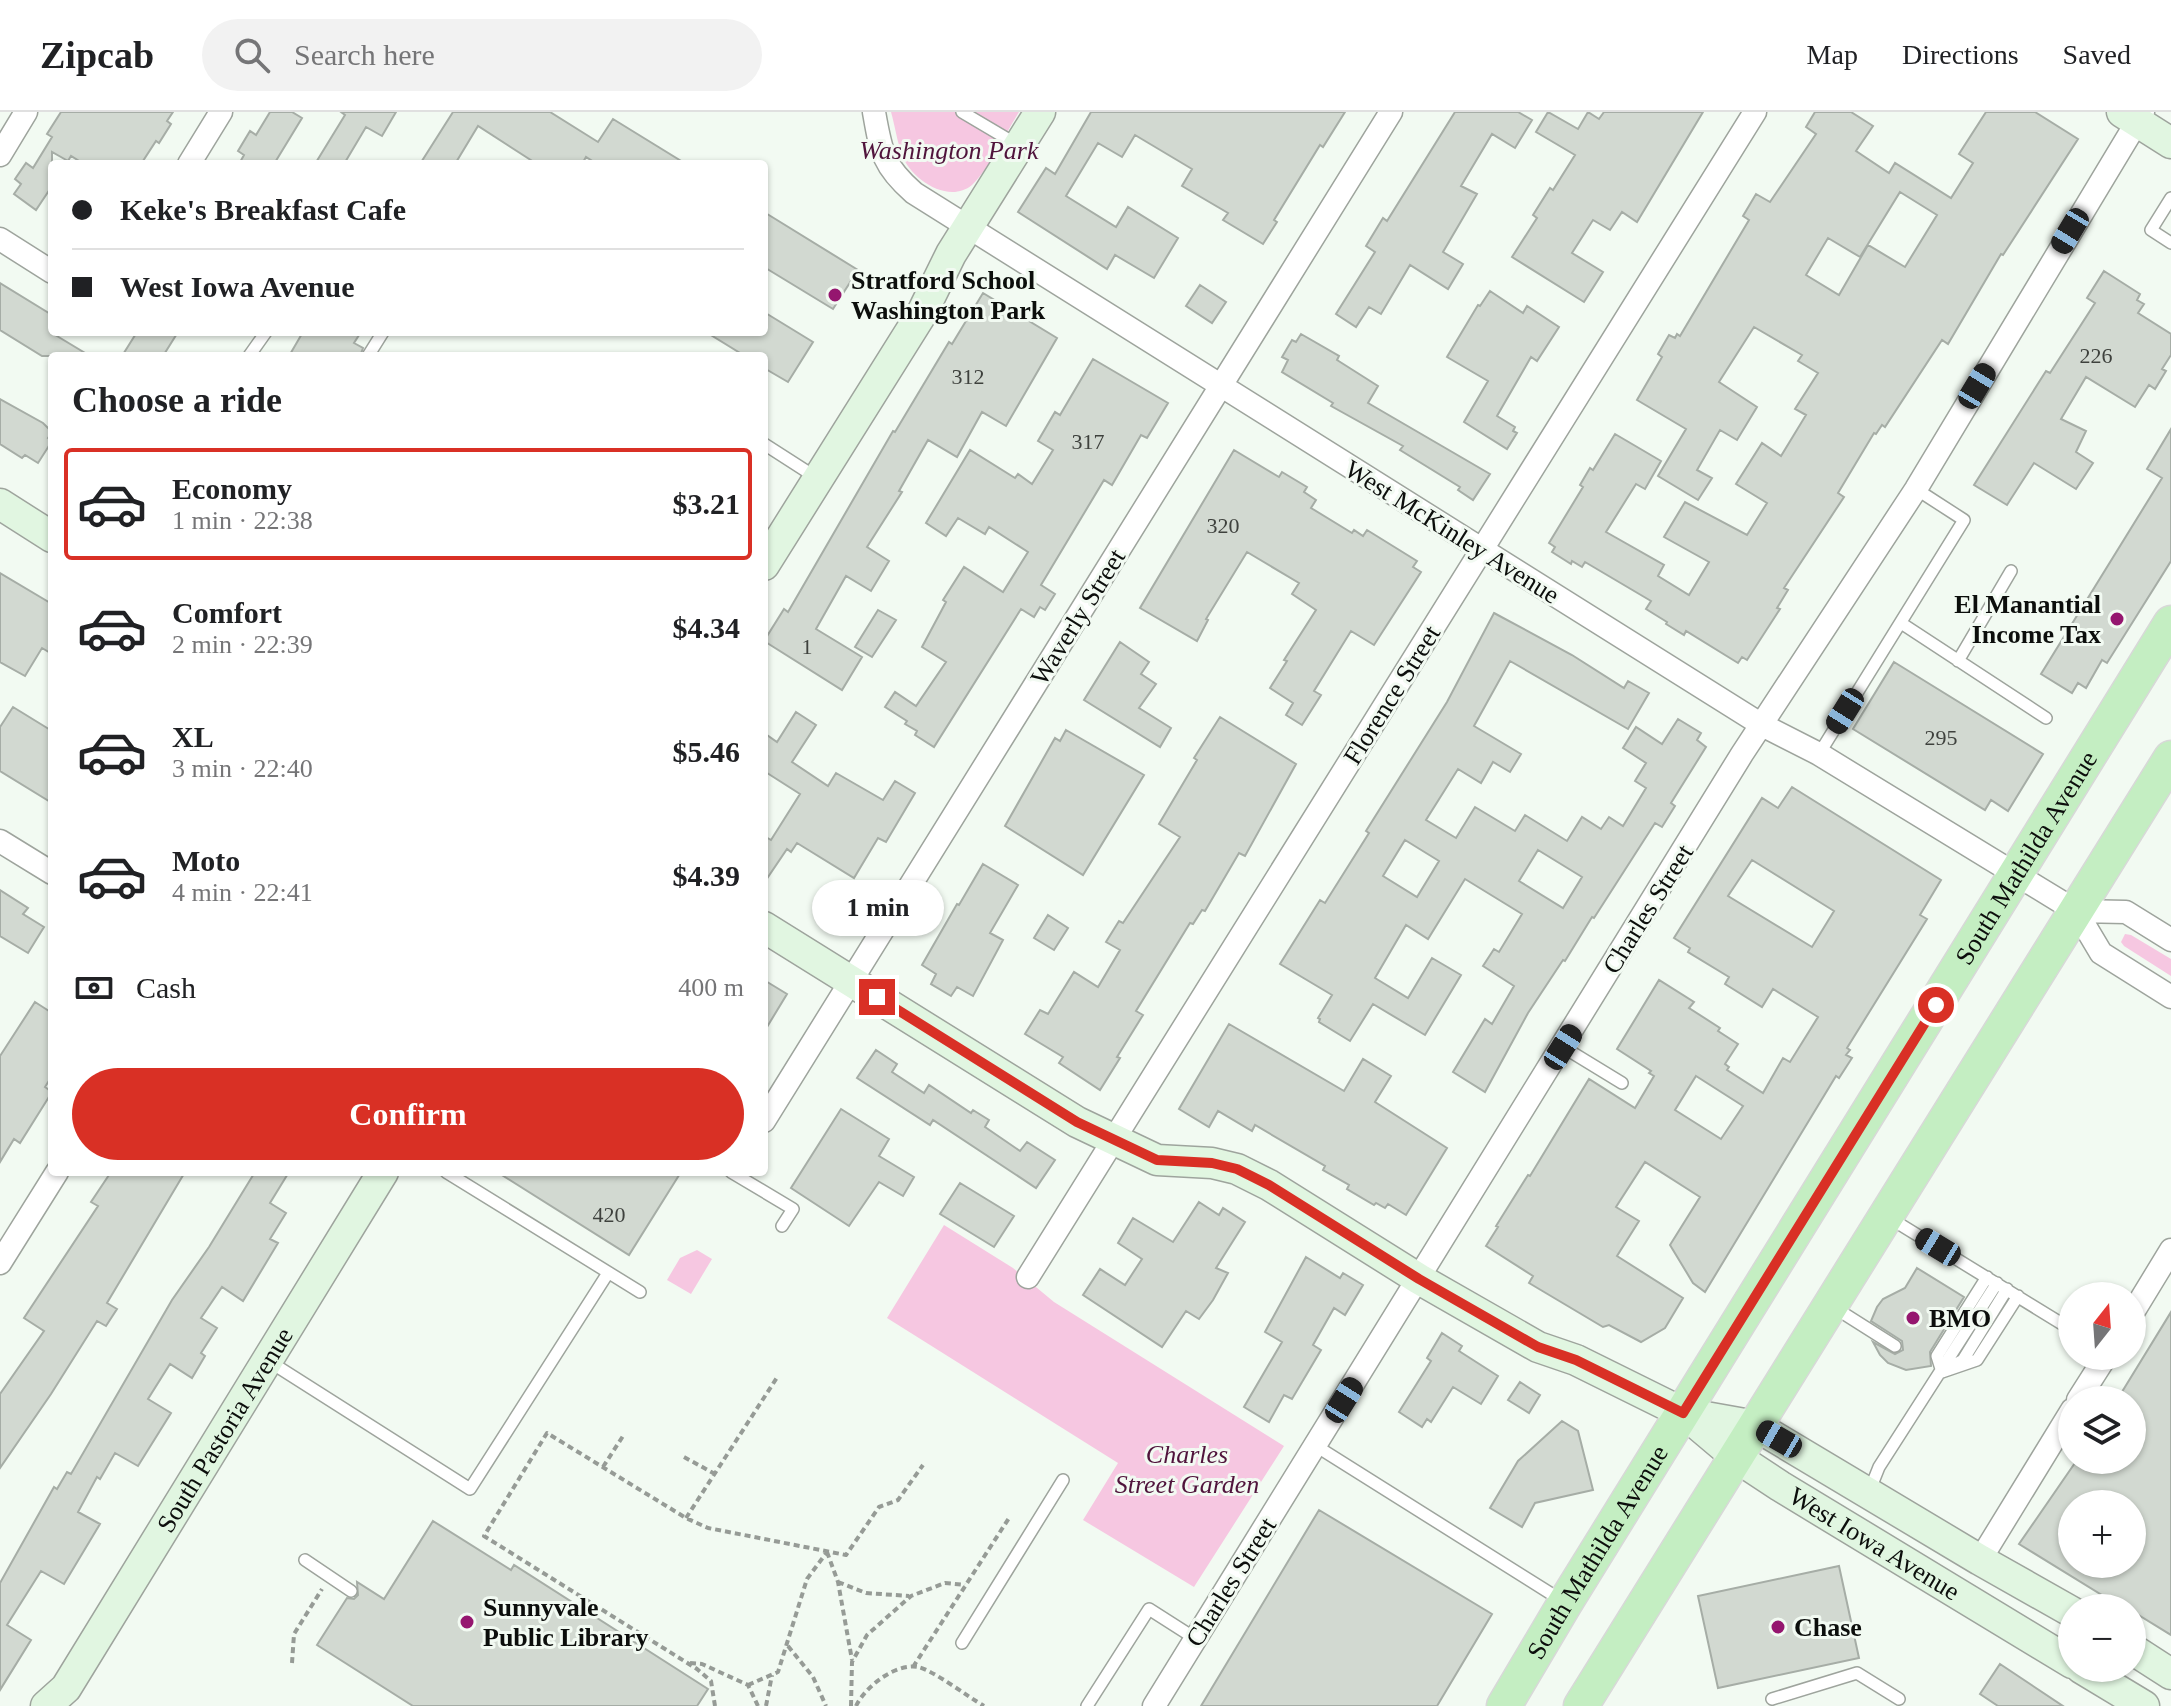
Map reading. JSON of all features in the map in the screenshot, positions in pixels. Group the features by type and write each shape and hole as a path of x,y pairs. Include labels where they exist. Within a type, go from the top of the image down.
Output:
{"main road":[{"name":"South Mathilda Avenue","path":"1504,1706 2171,623"},
{"path":"1581,1706 2171,758"}],"street":[{"path":"0,155 26,112"},
{"path":"191,160 221,112"},
{"name":"West McKinley Avenue","path":"874,112 884,159 895,176 914,193 1762,725 1819,754 2076,911 2101,953 2171,997"},
{"path":"768,559 922,313 951,254 1040,112"},
{"name":"Waverly Street","path":"768,1115 1391,112"},
{"name":"Florence Street","path":"1028,1277 1755,112"},
{"path":"2134,115 2171,143"},
{"name":"Charles Street","path":"1154,1706 1762,725 1916,489 2134,115"},
{"path":"0,239 48,269"},
{"path":"0,504 48,534"},
{"path":"0,841 48,871"},
{"path":"2076,911 2126,912 2171,940"},
{"name":"West Iowa Avenue","path":"768,929 1077,1122 1157,1160 1212,1163 1237,1169 1269,1185 1419,1279 1538,1347 1576,1360 1683,1413 1736,1457 2058,1654"},
{"path":"0,1263 54,1176"},
{"name":"South Pastoria Avenue","path":"59,1700 381,1176"},
{"path":"2146,1291 2171,1250"},
{"name":"West Iowa Avenue","path":"1683,1413 1756,1426 2058,1604"},
{"path":"1980,1560 2058,1433"},
{"path":"2146,1658 2171,1674"},
{"path":"2104,1682 2144,1706"}],"lane":[{"path":"962,112 1019,146"},
{"path":"2171,198 2151,230 2171,243"},
{"path":"768,447 819,479"},
{"path":"1819,754 1964,520 1916,489"},
{"path":"1958,661 2011,571"},
{"path":"1901,623 2046,718"},
{"path":"1563,1047 1622,1083"},
{"path":"452,1176 640,1292"},
{"path":"738,1176 793,1209 782,1226"},
{"path":"1887,1216 2058,1321"},
{"path":"266,1360 470,1489 608,1273"},
{"path":"1942,1372 1977,1360 2002,1286"},
{"path":"1869,1493 1879,1467 2002,1286"},
{"path":"1831,1306 1895,1346"},
{"path":"1316,1446 1565,1603"},
{"path":"962,1643 1063,1480"},
{"path":"305,1560 351,1591"},
{"path":"1087,1706 1149,1609 1196,1639"},
{"path":"1772,1699 1857,1673 1899,1699"}],"path":[{"path":"686,1518 778,1376"},
{"path":"715,1706 711,1681 688,1663 484,1536 547,1433 686,1518 708,1528 846,1555 879,1507 898,1500 923,1465"},
{"path":"603,1467 623,1436"},
{"path":"684,1457 715,1474"},
{"path":"913,1667 1009,1518"},
{"path":"827,1552 838,1582 852,1662 854,1706"},
{"path":"748,1685 778,1672 807,1579 827,1552"},
{"path":"292,1663 294,1634 329,1576"},
{"path":"838,1582 866,1593 911,1596"},
{"path":"852,1662 867,1635 911,1596 945,1583 965,1585"},
{"path":"788,1646 813,1677 826,1706"},
{"path":"688,1663 702,1664 748,1685 758,1706"},
{"path":"854,1706 878,1681 901,1668 913,1667 919,1667 984,1706"},
{"path":"766,1706 772,1675"}],"green space":[{"name":"Washington Park","path":"891,112 1019,112 978,179 962,190 952,192 921,180 906,164"},
{"path":"2125,934 2171,959 2171,976 2124,946 2121,942"},
{"name":"Charles Street Garden","path":"944,1225 1013,1268 1054,1302 1284,1446 1194,1587 1083,1520 1118,1463 887,1318"},
{"path":"697,1250 712,1259 691,1294 667,1280 680,1258"}],"building":[{"path":"61,112 173,112 167,121 171,124 144,160 78,160 71,156 66,160 52,152 52,160 48,160 48,192 36,210 14,194 21,184 15,179 26,163 33,168 52,137 47,134"},
{"path":"270,112 292,112 302,118 276,160 241,160 244,155 238,151 250,131 256,135"},
{"path":"341,112 396,112 382,136 366,127 346,160 317,160 345,115"},
{"path":"453,112 550,112 598,142 613,119 680,160 591,160 586,157 584,160 531,160 478,126 457,160 423,160"},
{"path":"1091,112 1345,112 1323,147 1320,145 1274,220 1277,222 1263,244 1223,220 1228,213 1182,186 1192,169 1135,135 1122,157 1098,143 1066,196 1116,227 1128,207 1178,238 1154,278 1115,255 1107,269 1018,212 1046,168 1055,174"},
{"path":"1455,112 1518,112 1532,120 1515,148 1492,134 1461,186 1477,194 1443,252 1463,264 1448,289 1410,265 1381,314 1369,307 1356,327 1336,314 1375,252 1366,246 1383,218 1387,221"},
{"path":"1548,112 1578,129 1588,112 1599,119 1604,112 1703,112 1637,222 1622,212 1610,230 1593,220 1572,253 1603,272 1584,302 1512,257 1537,218 1533,215 1575,155 1536,132"},
{"path":"1815,112 1851,112 1873,126 1856,151 1889,173 1895,163 1951,198 1973,163 1959,154 1986,112 2035,112 2078,139 2001,254 1948,344 1942,340 1885,427 1882,425 1874,433 1838,493 1844,497 1784,588 1788,590 1777,608 1780,609 1747,660 1742,657 1738,663 1686,631 1684,635 1666,624 1646,609 1651,601 1585,562 1582,567 1572,561 1571,564 1552,552 1555,547 1549,543 1583,487 1580,485 1590,468 1593,470 1615,434 1661,461 1645,489 1636,484 1606,532 1664,565 1658,576 1689,595 1709,562 1664,537 1685,502 1747,535 1767,503 1736,484 1762,443 1781,456 1806,415 1795,409 1818,373 1798,361 1802,355 1754,327 1719,382 1757,407 1737,440 1720,430 1697,470 1712,478 1698,500 1658,476 1686,429 1637,400 1662,357 1658,354 1669,335 1675,338 1677,334 1680,336 1749,220 1743,216 1756,194 1770,202 1816,134 1806,127","holes":["1900,192 1937,215 1905,267 1868,245 1839,295 1806,275 1828,238 1860,257"]},
{"path":"768,214 858,270 833,309 768,269"},
{"path":"2104,271 2140,294 2137,300 2144,304 2138,313 2171,334 2171,355 2162,369 2166,371 2155,389 2149,385 2135,407 2086,377 2061,419 2086,431 2076,452 2093,463 2076,489 2034,463 2007,505 1974,485 2046,371 2050,373 2095,303 2087,298"},
{"path":"0,283 48,313 48,336 57,336 83,352 48,352 48,356 42,356 0,330"},
{"path":"1200,285 1226,302 1212,323 1186,306"},
{"path":"1490,291 1523,313 1527,306 1559,327 1537,361 1531,357 1497,416 1515,427 1513,431 1517,433 1507,449 1464,422 1488,381 1447,357 1478,305"},
{"path":"983,293 1057,338 1006,426 982,412 957,457 928,440 899,491 902,492 867,547 889,561 871,591 846,576 816,629 862,657 842,690 768,644 768,635 784,609 788,612 893,431 949,342 952,344"},
{"path":"768,314 813,342 788,382 768,370 768,352 738,352 712,336 768,336"},
{"path":"1301,334 1339,356 1337,360 1378,386 1368,403 1490,474 1473,500 1458,490 1460,487 1400,450 1403,446 1331,406 1333,403 1282,372 1288,360 1282,357 1292,340 1296,342"},
{"path":"134,336 176,336 166,352 124,352"},
{"path":"301,336 358,336 354,343 363,348 362,352 291,352"},
{"path":"1093,359 1168,403 1147,438 1141,435 1112,485 1104,480 1041,585 1055,594 1045,610 1040,607 1034,617 1021,609 934,747 915,735 917,731 905,724 907,721 885,707 895,692 916,706 946,662 922,647 946,602 943,600 964,567 1003,592 1028,552 989,527 985,534 958,518 946,536 926,523 970,450 1015,478 1018,474 1032,484 1053,450 1038,441 1055,412 1060,415"},
{"path":"0,399 48,428 48,447 38,463 25,455 22,458 0,444"},
{"path":"2171,429 2171,561 2107,663 2102,660 2086,688 2078,683 2072,693 2041,674 2162,478 2147,469"},
{"path":"1234,450 1279,477 1282,472 1307,487 1304,492 1316,500 1311,508 1352,533 1354,530 1363,536 1367,530 1417,561 1413,567 1421,572 1374,645 1351,631 1314,691 1321,695 1302,725 1286,715 1293,703 1270,688 1316,610 1292,594 1299,583 1247,552 1206,619 1197,641 1140,608"},
{"path":"0,573 48,602 48,652 42,648 25,676 0,662"},
{"path":"878,610 896,620 872,657 855,647"},
{"path":"1494,613 1572,655 1624,688 1628,681 1649,693 1628,729 1510,661 1474,726 1521,754 1510,772 1493,762 1481,783 1458,769 1426,820 1456,838 1475,807 1515,831 1525,815 1567,841 1582,817 1601,829 1609,817 1623,826 1646,788 1635,781 1646,763 1623,748 1636,727 1662,744 1678,719 1701,733 1697,740 1706,747 1671,803 1675,806 1662,827 1655,823 1528,1013 1485,1092 1453,1072 1485,1019 1492,1024 1514,986 1483,966 1494,949 1499,952 1522,914 1465,879 1428,939 1406,925 1375,978 1408,998 1432,958 1461,975 1425,1035 1373,1004 1350,1041 1319,1022 1318,1018 1332,995 1280,964 1320,900 1325,903 1447,702","holes":["1405,840 1439,861 1417,897 1383,876","1538,850 1582,877 1563,908 1519,881"]},
{"path":"1120,642 1149,662 1141,674 1156,684 1139,708 1171,728 1160,747 1084,700"},
{"path":"1894,662 2043,754 2008,811 1991,800 1985,810 1853,729"},
{"path":"13,707 48,729 48,801 0,771 0,727"},
{"path":"796,712 816,725 792,762 828,786 836,773 883,800 895,781 915,793 886,842 878,838 854,878 797,843 791,852 787,849 768,877 768,838 771,840 800,794 768,774 768,736 777,742"},
{"path":"1220,717 1296,764 1245,856 1239,853 1205,911 1202,910 1193,924 1190,923 1136,1011 1143,1015 1100,1090 1059,1063 1063,1057 1025,1034 1040,1010 1048,1014 1074,972 1098,987 1120,950 1106,942 1119,921 1123,923 1180,837 1159,824"},
{"path":"1066,730 1144,775 1083,875 1005,826 1055,738 1060,741"},
{"path":"1792,787 1941,880 1920,915 1927,919 1847,1048 1850,1050 1846,1055 1852,1058 1839,1078 1836,1076 1705,1292 1693,1283 1670,1245 1700,1197 1645,1162 1616,1207 1639,1221 1617,1256 1683,1298 1665,1328 1641,1342 1609,1325 1603,1327 1529,1283 1533,1276 1486,1246 1589,1079 1635,1108 1654,1076 1617,1049 1659,980 1694,1002 1689,1008 1738,1044 1725,1064 1729,1067 1727,1070 1763,1093 1783,1058 1790,1062 1818,1017 1773,989 1762,1007 1725,984 1729,977 1688,952 1690,948 1674,938 1762,798 1778,808","holes":["1752,860 1834,911 1812,947 1728,896","1696,1076 1743,1106 1721,1139 1675,1110"]},
{"path":"983,864 1018,885 990,933 1003,940 973,996 957,987 951,996 931,984 936,974 922,965"},
{"path":"0,890 28,908 23,914 44,927 28,953 0,936"},
{"path":"1048,915 1068,928 1054,950 1034,938"},
{"path":"768,982 787,994 768,1025"},
{"path":"35,1002 48,1010 48,1082 45,1087 48,1098 20,1143 14,1139 0,1162 0,1056"},
{"path":"1229,1024 1344,1091 1363,1059 1391,1076 1375,1102 1447,1148 1406,1215 1388,1204 1385,1208 1376,1203 1374,1205 1347,1189 1349,1185 1323,1170 1325,1166 1255,1125 1252,1131 1218,1111 1209,1127 1179,1109"},
{"path":"876,1050 897,1064 892,1072 924,1093 929,1085 971,1113 973,1110 989,1120 985,1127 1020,1151 1027,1142 1055,1160 1036,1188 933,1120 930,1125 857,1078"},
{"path":"841,1109 889,1139 879,1156 914,1177 903,1196 879,1182 849,1226 791,1188"},
{"path":"108,1176 183,1176 107,1303 117,1309 106,1326 97,1321 0,1468 0,1394 44,1331 24,1318 98,1206 91,1202"},
{"path":"253,1176 287,1176 270,1203 286,1213 270,1239 278,1243 243,1301 222,1287 201,1318 217,1328 201,1353 205,1356 192,1378 170,1364 148,1399 171,1413 138,1466 115,1453 100,1479 97,1477 78,1512 100,1524 64,1584 41,1571 7,1625 31,1640 0,1690 0,1583 54,1487 57,1489 67,1472 71,1474 172,1300"},
{"path":"503,1176 678,1176 629,1255"},
{"path":"960,1183 1014,1216 994,1247 940,1214"},
{"path":"1199,1202 1219,1215 1223,1208 1245,1222 1216,1268 1228,1273 1213,1300 1199,1319 1186,1311 1162,1347 1083,1295 1100,1269 1125,1285 1142,1259 1118,1243 1133,1218 1173,1242"},
{"path":"1306,1257 1340,1278 1343,1273 1363,1285 1345,1315 1334,1308 1313,1345 1321,1350 1292,1399 1284,1395 1269,1422 1244,1407 1282,1342 1265,1332"},
{"name":"BMO","path":"1917,1268 1964,1297 1930,1352 1931,1366 1906,1370 1888,1363 1873,1342 1895,1354 1903,1350 1902,1341 1871,1321 1883,1299 1905,1288"},
{"path":"2171,1312 2171,1635 2146,1620 2146,1594 2100,1594 2074,1578 2146,1578 2146,1490 2058,1490 2058,1568 2019,1544 2067,1474 2146,1474 2146,1386 2126,1386 2135,1370 2146,1370 2146,1353"},
{"path":"1442,1333 1462,1346 1459,1351 1498,1376 1481,1404 1453,1387 1431,1422 1427,1419 1422,1427 1399,1412 1431,1361 1427,1358"},
{"path":"1520,1382 1540,1395 1529,1413 1508,1400"},
{"path":"1562,1421 1578,1431 1593,1490 1535,1503 1522,1527 1490,1508 1518,1461"},
{"path":"1319,1510 1492,1614 1437,1706 1201,1706"},
{"name":"Sunnyvale Public Library","path":"433,1521 511,1570 514,1565 708,1689 697,1706 413,1706 317,1645 347,1598 354,1599 358,1595 357,1582 384,1599"},
{"name":"Chase","path":"1839,1566 1859,1658 1718,1688 1698,1596"},
{"path":"2000,1664 2063,1706 1998,1706 1980,1694"}],"place":[{"name":"Stratford School Washington Park","path":"835,295"},
{"name":"El Manantial Income Tax","path":"2117,619"},
{"name":"BMO","path":"1913,1318"},
{"name":"Sunnyvale Public Library","path":"467,1622"},
{"name":"Chase","path":"1778,1627"}],"route":[{"path":"877,997 1077,1122 1157,1160 1212,1163 1237,1169 1269,1185 1419,1279 1538,1347 1576,1360 1683,1413 1936,1005"}]}
